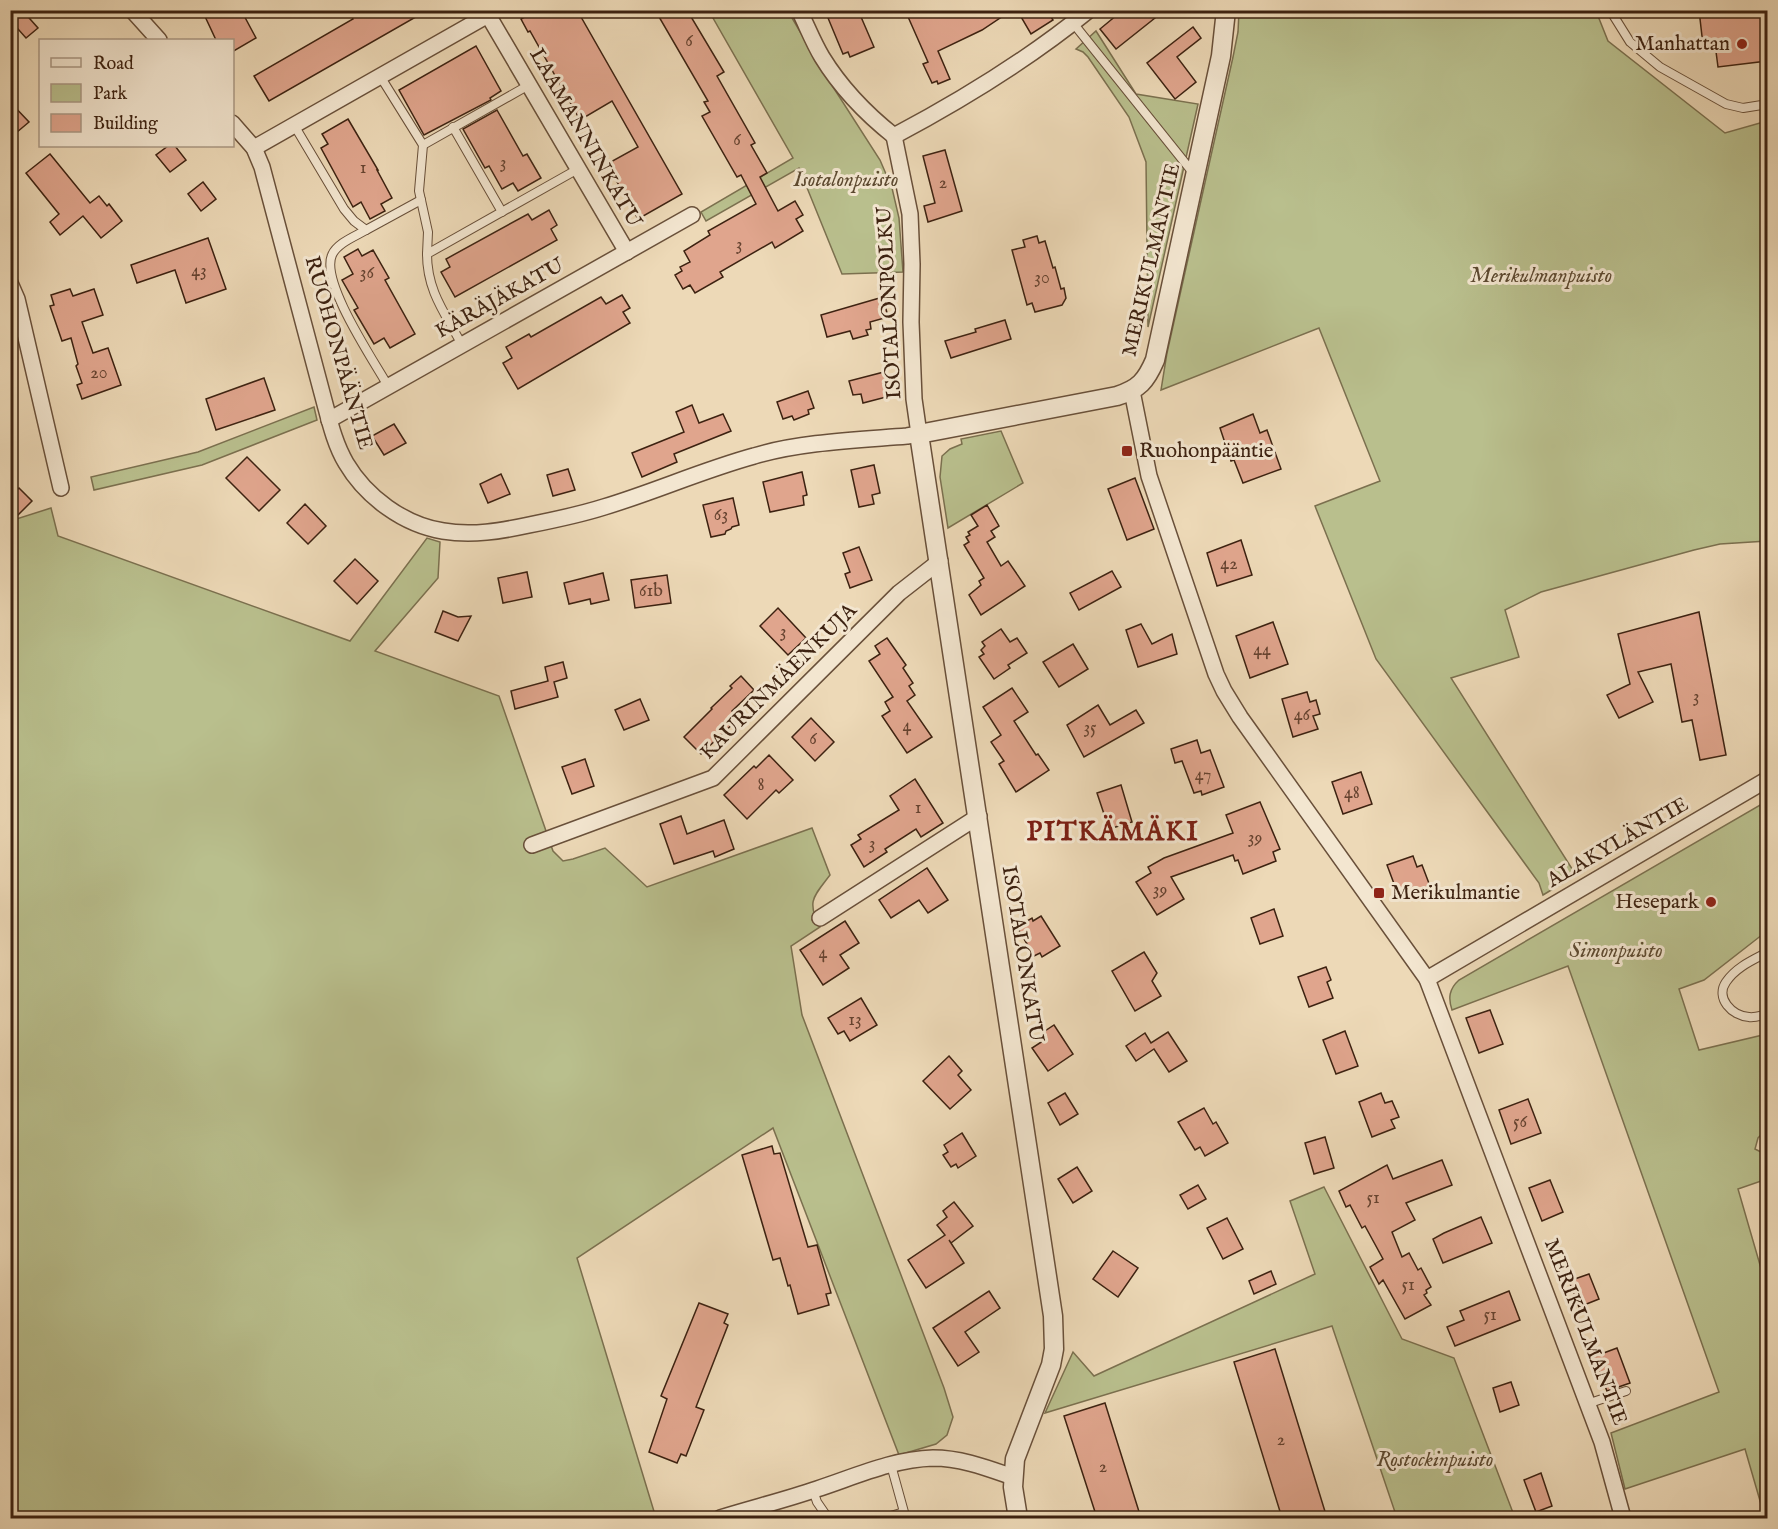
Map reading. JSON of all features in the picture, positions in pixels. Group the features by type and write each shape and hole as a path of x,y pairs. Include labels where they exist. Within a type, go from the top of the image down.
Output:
{"street":[{"path":"132,10 158,39"},
{"path":"799,10 820,54 842,86 867,114 894,136 977,90 1089,10"},
{"path":"1064,10 1072,24"},
{"name":"MERIKULMANTIE","path":"1226,10 1221,57 1155,360 1145,379 1132,391 1149,476 1224,691 1240,717 1427,979 1602,1442 1623,1518"},
{"path":"254,148 488,13"},
{"name":"LAAMANNINKATU","path":"488,13 627,252"},
{"name":"RUOHONPÄÄNTIE","path":"234,125 254,148 270,190 329,420 345,462 358,480 376,498 398,514 421,525 443,531 466,533 515,528 594,510 758,455 815,445 919,434 1089,402 1132,391"},
{"name":"ISOTALONPOLKU","path":"894,136 910,214 914,399 919,434"},
{"name":"KÄRÄJÄKATU","path":"329,420 692,215"},
{"path":"10,283 17,299 61,488"},
{"name":"ISOTALONKATU","path":"919,434 1052,1300 1054,1328 1052,1365 1018,1450 1013,1477 1018,1518"},
{"name":"KAURINMÄENKUJA","path":"532,845 713,778 899,593 940,561"},
{"name":"ALAKYLÄNTIE","path":"1427,979 1767,780"},
{"path":"820,918 979,816"},
{"path":"720,1518 761,1509 891,1465 931,1458 971,1463 1013,1477"}],"lane":[{"path":"1610,10 1630,42 1660,67 1726,104 1743,108 1767,104"},
{"path":"1072,24 1195,175"},
{"path":"380,76 423,145 419,191 428,232 428,276 431,287 462,345"},
{"path":"423,145 529,85"},
{"path":"294,125 348,216 366,230"},
{"path":"453,128 502,213"},
{"path":"427,254 578,169"},
{"path":"388,386 344,309 336,290 331,255 366,230 421,200"},
{"path":"1767,952 1739,968 1726,981 1722,994 1728,1007 1739,1014 1750,1017 1767,1014"},
{"path":"1587,1404 1626,1390"},
{"path":"884,1518 904,1512 891,1465"},
{"path":"813,1490 817,1502 828,1518"}],"green space":[{"name":"Isotalonpuisto","path":"709,11 788,11 826,76 880,160 892,188 899,218 903,272 842,274 799,168 706,221 701,212 793,158"},
{"name":"Merikulmanpuisto","path":"1239,11 1596,11 1608,41 1725,133 1767,121 1767,541 1720,544 1541,592 1505,610 1519,657 1451,678 1576,875 1543,895 1539,883 1376,659 1315,506 1380,481 1319,328 1161,390 1167,353 1233,57"},
{"path":"1096,31 1136,94 1198,104 1148,327 1146,162 1129,117 1088,57 1076,49"},
{"path":"314,407 317,420 202,465 94,490 91,477 198,452"},
{"path":"1001,431 1023,483 948,528 940,477 942,456 950,449 962,444 961,439"},
{"path":"51,508 58,536 350,641 427,538 440,542 438,578 375,651 499,696 553,851 563,861 605,848 647,887 812,828 830,875 814,899 813,911 820,927 791,946 802,1015 944,1388 953,1417 947,1435 936,1444 899,1455 773,1128 577,1258 656,1518 11,1518 10,521"},
{"name":"Simonpuisto","path":"1767,801 1767,931 1704,980 1679,989 1699,1050 1767,1034 1767,1129 1758,1138 1755,1149 1767,1155 1767,1179 1738,1189 1767,1289 1768,1518 1765,1518 1745,1449 1625,1489 1611,1433 1719,1392 1568,966 1452,1010 1450,998 1451,990 1459,980"},
{"name":"Rostockinpuisto","path":"1324,1187 1402,1339 1454,1358 1515,1518 1397,1518 1332,1326 1045,1413 1073,1352 1094,1376 1315,1274 1290,1201"}],"building":[{"path":"10,10 22,10 38,28 26,38 10,20"},
{"path":"202,10 241,10 256,38 234,51 234,39 216,39"},
{"path":"348,10 428,10 269,101 254,76 353,19"},
{"path":"537,10 577,10 682,194 638,219 607,164 638,147 612,101 580,120 521,19"},
{"path":"655,10 687,10 724,72 717,76 755,143 751,145 767,173 760,177 778,211 795,201 803,215 796,219 803,231 775,248 772,242 720,272 723,277 695,293 690,285 683,289 675,275 682,271 680,267 690,262 684,251 710,235 708,231 756,204 741,175 737,177 702,116 710,112 704,102 708,101"},
{"path":"847,10 858,10 874,47 850,57 848,52 843,54 828,18"},
{"path":"905,10 1012,10 982,30 938,51 950,79 938,84 937,81 932,83 923,64 928,62"},
{"path":"1017,10 1047,10 1053,20 1031,34"},
{"path":"1123,10 1165,10 1116,49 1100,29"},
{"name":"Manhattan","path":"1699,10 1767,10 1767,61 1718,67 1715,44 1703,45"},
{"path":"1193,27 1201,38 1177,57 1196,82 1175,99 1147,63"},
{"path":"476,46 501,91 490,98 491,100 424,135 399,90"},
{"path":"10,102 29,122 10,138"},
{"path":"497,110 523,156 527,154 541,178 518,191 513,183 502,189 489,166 485,168 463,129"},
{"path":"348,119 392,198 381,204 385,211 370,219 361,202 353,207 321,148 328,144 322,134"},
{"path":"167,147 176,147 186,160 170,172 156,155"},
{"path":"945,150 962,211 928,222 924,206 935,203 923,156"},
{"path":"50,154 90,203 99,196 107,206 109,204 122,221 101,238 83,216 60,235 50,222 59,214 26,173"},
{"path":"203,182 216,199 201,211 188,194"},
{"path":"549,210 557,225 551,229 557,240 455,297 441,272 450,267 446,259 528,214 532,220"},
{"path":"1037,236 1039,243 1045,241 1053,268 1055,267 1066,298 1062,305 1035,312 1032,303 1027,305 1012,250 1025,247 1023,240"},
{"path":"208,238 226,289 186,303 175,270 137,283 131,265"},
{"path":"358,249 362,256 373,250 389,278 385,280 415,334 390,348 384,338 374,344 354,310 358,308 342,280 353,274 344,257"},
{"path":"70,289 73,296 94,289 103,315 82,322 93,353 108,348 121,385 82,399 77,385 82,383 71,338 62,341 50,306 54,305 51,295"},
{"path":"622,295 630,308 623,312 630,323 518,389 503,363 512,358 506,347 529,334 531,337 601,297 606,304"},
{"path":"883,297 888,317 870,322 871,329 866,330 868,335 853,339 850,331 827,337 821,315"},
{"path":"1005,320 1011,339 951,358 945,341"},
{"path":"884,372 890,396 863,403 861,394 853,395 849,381"},
{"path":"264,378 275,410 216,430 206,399"},
{"path":"808,391 814,408 808,410 809,414 794,420 792,416 783,419 777,402"},
{"path":"692,405 699,423 723,414 731,431 674,454 677,462 642,477 632,453 684,432 676,412"},
{"path":"1253,414 1260,433 1267,430 1281,469 1243,483 1234,460 1231,461 1220,428"},
{"path":"394,424 406,443 384,455 372,436"},
{"path":"247,457 280,490 259,511 226,478"},
{"path":"874,465 880,493 872,495 874,504 859,507 851,470"},
{"path":"568,469 575,490 553,496 547,475"},
{"path":"802,472 807,495 803,496 804,505 770,512 763,482"},
{"path":"501,474 510,494 488,503 480,484"},
{"path":"1135,478 1154,529 1127,540 1108,489"},
{"path":"19,488 32,501 18,515 10,507 10,496"},
{"path":"733,498 739,525 732,527 725,534 711,537 703,505"},
{"path":"305,504 326,526 308,544 287,523"},
{"path":"987,505 999,526 991,531 995,537 987,542 1001,566 1008,561 1025,586 981,615 969,595 981,585 979,581 984,578 964,545 969,542 966,537 970,535 968,532 978,526 971,515"},
{"path":"1241,540 1252,575 1217,586 1207,553"},
{"path":"859,547 872,580 850,588 845,574 850,572 843,553"},
{"path":"355,559 378,581 357,604 334,581"},
{"path":"1112,571 1121,587 1079,610 1070,593"},
{"path":"527,572 532,597 503,603 498,578"},
{"path":"603,573 609,600 591,604 590,599 569,604 564,583"},
{"path":"667,575 671,603 635,608 631,580"},
{"path":"778,608 806,638 788,655 760,626"},
{"path":"443,611 458,617 471,616 458,641 435,632"},
{"path":"1699,612 1726,755 1700,760 1692,720 1682,722 1671,664 1638,672 1653,702 1619,718 1607,695 1630,684 1618,634"},
{"path":"1273,622 1288,664 1250,678 1236,636"},
{"path":"1141,624 1152,644 1172,634 1177,654 1138,667 1126,630"},
{"path":"1001,629 1010,642 1017,638 1027,653 1008,665 1010,668 994,679 979,657 984,654 981,650 985,646 982,642"},
{"path":"887,638 906,665 903,668 913,683 909,686 915,695 907,701 932,737 907,753 882,716 890,711 885,702 893,697 869,661 880,654 875,646"},
{"path":"1073,644 1088,669 1059,687 1043,662"},
{"path":"563,662 567,678 554,682 558,697 515,709 511,691 548,681 545,667"},
{"path":"741,676 754,690 732,711 739,718 701,754 684,737"},
{"path":"1012,688 1028,712 1014,721 1036,755 1038,754 1049,770 1016,792 999,764 1004,761 991,742 1001,735 983,707"},
{"path":"1307,692 1310,702 1316,700 1320,714 1313,716 1318,729 1293,737 1282,699"},
{"path":"640,699 649,720 624,730 615,710"},
{"path":"1098,705 1110,725 1136,710 1144,723 1084,757 1067,725"},
{"path":"811,718 834,742 815,761 792,737"},
{"path":"1197,740 1201,753 1210,750 1224,787 1202,795 1201,791 1194,793 1182,761 1175,763 1171,749"},
{"path":"769,755 793,780 779,793 776,790 747,819 724,795"},
{"path":"585,759 594,786 572,794 562,767"},
{"path":"1361,772 1372,804 1343,814 1332,782"},
{"path":"915,779 943,823 921,837 916,829 885,849 887,852 864,867 851,845 861,839 858,835 899,810 890,796"},
{"path":"1121,785 1132,822 1109,829 1097,793"},
{"path":"1260,802 1280,849 1273,852 1276,861 1243,874 1238,860 1235,861 1233,855 1171,877 1184,899 1157,915 1136,882 1151,873 1148,867 1164,858 1233,833 1226,815"},
{"path":"681,816 687,834 724,820 734,849 715,857 713,851 674,864 660,824"},
{"path":"1413,856 1417,867 1422,865 1430,886 1399,897 1387,865"},
{"path":"927,868 948,900 928,913 919,900 891,918 879,900"},
{"path":"1274,909 1283,936 1260,944 1251,918"},
{"path":"1041,916 1060,946 1042,957 1040,953 1034,956 1017,927 1032,918 1033,921"},
{"path":"845,921 859,943 840,955 849,968 823,985 800,950"},
{"path":"1144,952 1157,973 1152,981 1161,996 1135,1011 1112,971"},
{"path":"1326,967 1331,980 1327,982 1333,998 1309,1007 1298,977"},
{"path":"861,998 877,1025 850,1041 844,1031 838,1034 828,1018"},
{"path":"1490,1010 1503,1044 1479,1053 1466,1018"},
{"path":"1054,1025 1073,1054 1048,1071 1032,1048 1046,1039 1042,1033"},
{"path":"1345,1031 1358,1066 1336,1074 1323,1040"},
{"path":"1168,1032 1187,1061 1169,1072 1154,1049 1136,1061 1126,1046 1145,1033 1151,1043"},
{"path":"949,1056 962,1071 958,1075 971,1090 950,1109 923,1081"},
{"path":"1065,1093 1078,1114 1060,1125 1048,1103"},
{"path":"1381,1093 1385,1103 1392,1101 1399,1117 1391,1120 1395,1128 1372,1137 1359,1102"},
{"path":"1528,1099 1541,1133 1511,1144 1499,1110"},
{"path":"1204,1108 1213,1124 1216,1122 1228,1143 1205,1156 1200,1147 1195,1150 1178,1122"},
{"path":"962,1133 976,1156 958,1168 956,1164 951,1167 943,1155 948,1152 944,1145"},
{"path":"1325,1137 1334,1168 1314,1174 1305,1143"},
{"path":"772,1146 774,1154 780,1153 808,1247 817,1245 831,1293 826,1294 829,1305 798,1314 780,1258 773,1260 742,1155"},
{"path":"1442,1160 1452,1185 1406,1203 1415,1220 1392,1232 1402,1257 1409,1253 1418,1270 1421,1268 1431,1287 1424,1295 1431,1305 1405,1319 1383,1280 1379,1284 1370,1267 1383,1259 1365,1226 1362,1228 1350,1205 1346,1207 1339,1191 1387,1165 1393,1179"},
{"path":"1077,1167 1092,1191 1073,1203 1058,1179"},
{"path":"1550,1180 1563,1212 1542,1221 1529,1188"},
{"path":"1198,1185 1206,1199 1188,1209 1180,1195"},
{"path":"954,1202 973,1226 951,1243 949,1240 964,1263 926,1288 908,1260 945,1235 937,1225 947,1217 943,1211"},
{"path":"1481,1217 1492,1243 1443,1263 1433,1239"},
{"path":"1227,1218 1243,1249 1223,1259 1207,1228"},
{"path":"1113,1251 1138,1268 1118,1297 1093,1279"},
{"path":"1271,1271 1276,1284 1254,1294 1249,1281"},
{"path":"1589,1274 1599,1299 1579,1307 1569,1281"},
{"path":"989,1291 1000,1308 965,1332 979,1352 958,1366 933,1328"},
{"path":"1509,1291 1520,1320 1455,1346 1447,1327 1464,1320 1460,1311"},
{"path":"699,1303 728,1314 724,1323 728,1325 696,1407 704,1410 686,1456 681,1454 677,1463 649,1452 667,1399 661,1396"},
{"path":"1617,1348 1630,1383 1607,1391 1593,1357"},
{"path":"1275,1349 1327,1518 1282,1518 1234,1362"},
{"path":"1511,1382 1519,1405 1500,1412 1493,1388"},
{"path":"1105,1403 1141,1518 1097,1518 1064,1416"},
{"path":"1541,1473 1552,1506 1536,1512 1524,1480"}],"place":[{"name":"Manhattan","path":"1742,44"},
{"name":"Ruohonpääntie","path":"1127,451"},
{"name":"Merikulmantie","path":"1379,893"},
{"name":"Hesepark","path":"1711,902"}],"district":[{"name":"PITKÄMÄKI","path":"1113,833"}]}
